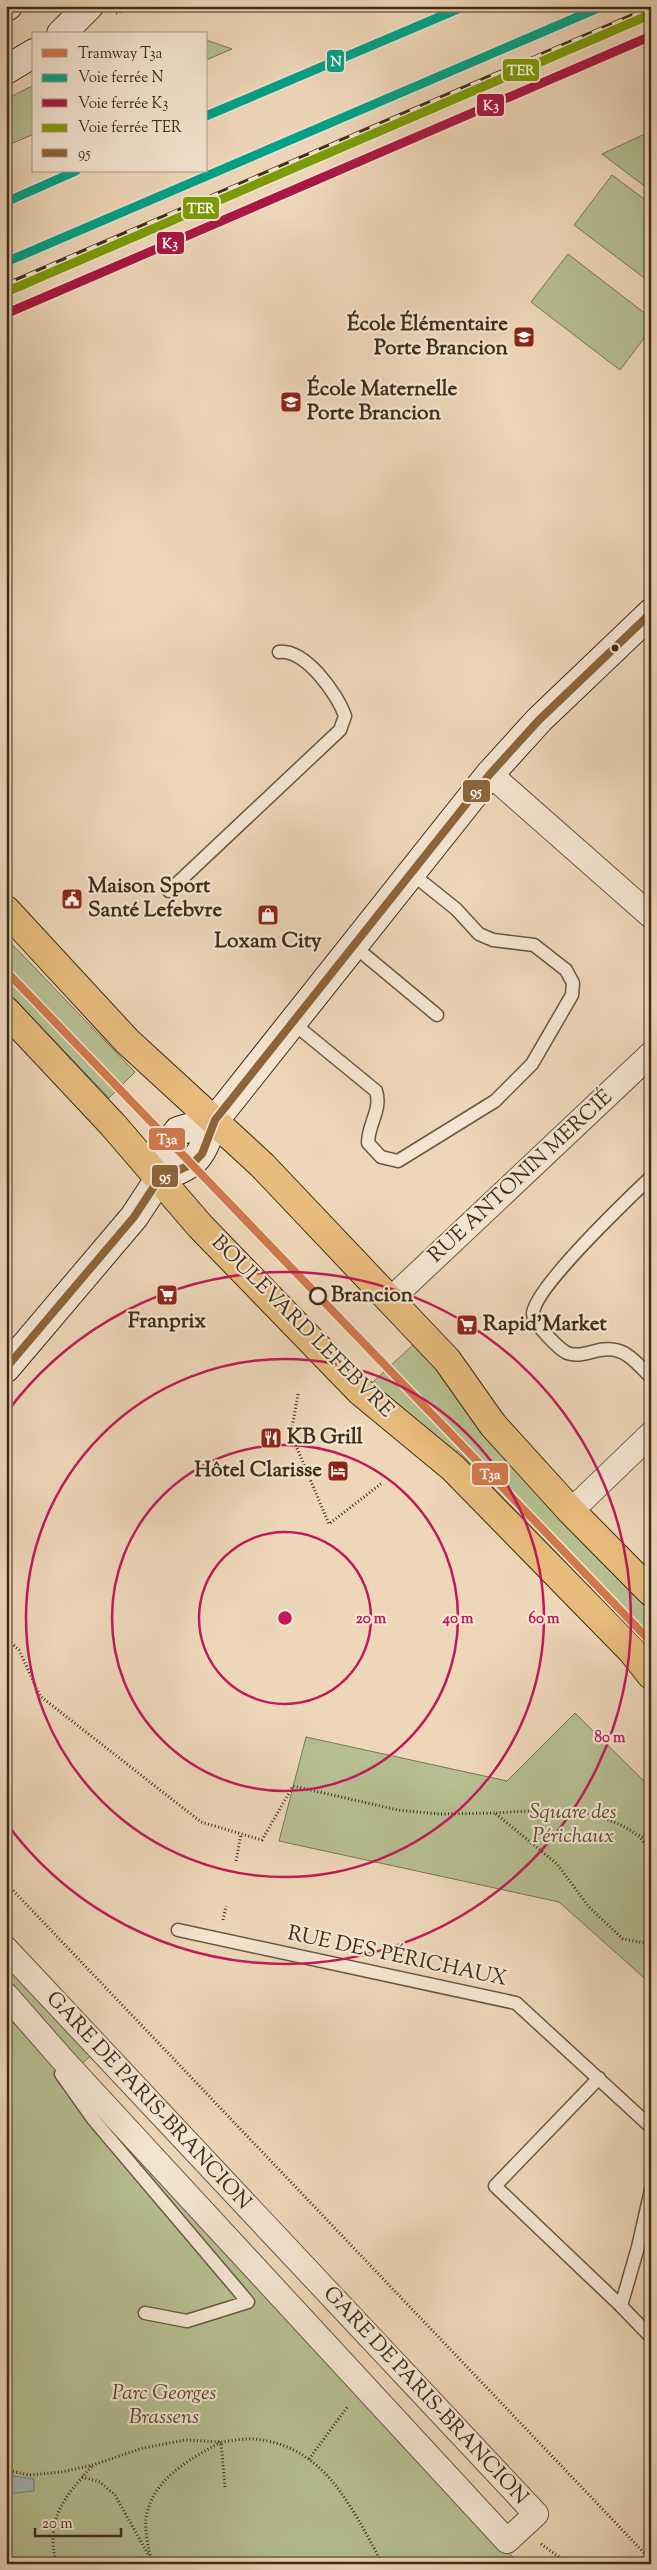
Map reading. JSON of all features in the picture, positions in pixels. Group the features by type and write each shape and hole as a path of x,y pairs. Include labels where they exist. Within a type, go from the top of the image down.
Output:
{"main road":[{"path":"63,32 89,6"},
{"path":"6,70 32,54"},
{"path":"6,1368 134,1217 159,1180 192,1164 202,1154 215,1120 490,774 539,720 651,613"},
{"path":"6,910 127,1041 262,1165 447,1360 493,1425 571,1511 651,1592"},
{"name":"BOULEVARD LEFEBVRE","path":"6,1011 113,1125 159,1180 361,1392 453,1468 632,1651 651,1675"}],"street":[{"path":"490,774 651,916"},
{"name":"RUE ANTONIN MERCIÉ","path":"390,1300 651,1054"},
{"path":"571,1511 651,1434"},
{"name":"GARE DE PARIS-BRANCION","path":"6,1949 536,2514 507,2541 63,2060 6,1995"}],"lane":[{"path":"169,891 340,730 345,716 340,702 304,659 289,651 279,652"},
{"path":"292,1022 376,1091 379,1101 368,1129 368,1143 381,1157 398,1161 495,1101 532,1064 572,995 573,983 566,970 534,945 493,940 479,934 456,908 411,873"},
{"path":"354,946 437,1015"},
{"path":"651,1177 599,1228 541,1294 533,1314 535,1322 562,1350 577,1356 602,1349 616,1350 625,1354 651,1377"},
{"name":"RUE DES PÉRICHAUX","path":"178,1930 516,2003 651,2127"},
{"path":"61,2074 92,2119 248,2302 187,2321 145,2313"},
{"path":"599,2078 495,2186 651,2337"},
{"path":"620,2306 638,2247 651,2190"}],"path":[{"path":"298,1394 291,1434 329,1524 382,1483"},
{"path":"6,1638 19,1650 40,1696 201,1822 262,1840 292,1786 398,1810 439,1814 564,1812 610,1820 651,1841"},
{"path":"495,1813 557,1864 589,1907 624,1939 651,1944"},
{"path":"236,1861 241,1834"},
{"path":"638,1835 651,1854"},
{"path":"6,1884 651,2560"},
{"path":"309,2459 352,2400 365,2387"},
{"path":"6,2470 29,2475 62,2472 93,2465 143,2448 186,2440 221,2442 255,2439 290,2448 309,2459 331,2478 346,2498 382,2562 376,2564"},
{"path":"221,2442 225,2488"},
{"path":"152,2564 148,2540 147,2513 162,2484 179,2466 221,2442"},
{"path":"55,2563 53,2527 57,2514 69,2491 93,2465"},
{"path":"82,2477 100,2482 115,2495 152,2564"},
{"path":"523,2526 544,2548 568,2564"},
{"path":"245,2564 258,2560 277,2559 298,2564"}],"green space":[{"path":"208,41 232,49 208,59"},
{"path":"32,86 32,135 6,146 6,99"},
{"path":"651,131 651,191 602,154"},
{"path":"612,175 651,204 651,283 574,225"},
{"path":"568,254 651,318 651,329 620,370 531,302"},
{"path":"6,938 135,1072 109,1098 6,990"},
{"path":"416,1342 480,1426 480,1431 651,1609 651,1653 458,1451 455,1452 372,1383"},
{"name":"Square des Périchaux","path":"575,1713 651,1788 651,1984 559,1902 279,1841 306,1737 507,1781"},
{"name":"Parc Georges Brassens","path":"6,1946 101,2046 77,2068 67,2063 519,2564 6,2564"}],"water":[{"path":"6,2475 34,2479 34,2491 7,2494"}],"railway":[{"path":"6,285 651,8"}],"tram line":[{"name":"T3a","path":"6,971 651,1642"}],"rail line":[{"name":"N","path":"208,115 465,6"},
{"name":"N","path":"6,262 603,6"},
{"name":"TER","path":"6,292 647,16"},
{"name":"K3","path":"10,312 651,36"},
{"name":"N","path":"6,202 74,172"}],"transit line":[{"name":"95","path":"6,1368 134,1217 159,1179 192,1164 202,1154 215,1120 490,774 539,720 651,613"}],"place":[{"name":"École Élémentaire Porte Brancion","path":"524,337"},
{"name":"École Maternelle Porte Brancion","path":"291,402"},
{"name":"Maison Sport Santé Lefebvre","path":"72,899"},
{"name":"Loxam City","path":"268,915"},
{"name":"Franprix","path":"167,1295"},
{"name":"Brancion","path":"318,1296"},
{"name":"Rapid'Market","path":"467,1325"},
{"name":"KB Grill","path":"271,1438"},
{"name":"Hôtel Clarisse","path":"338,1471"}]}
